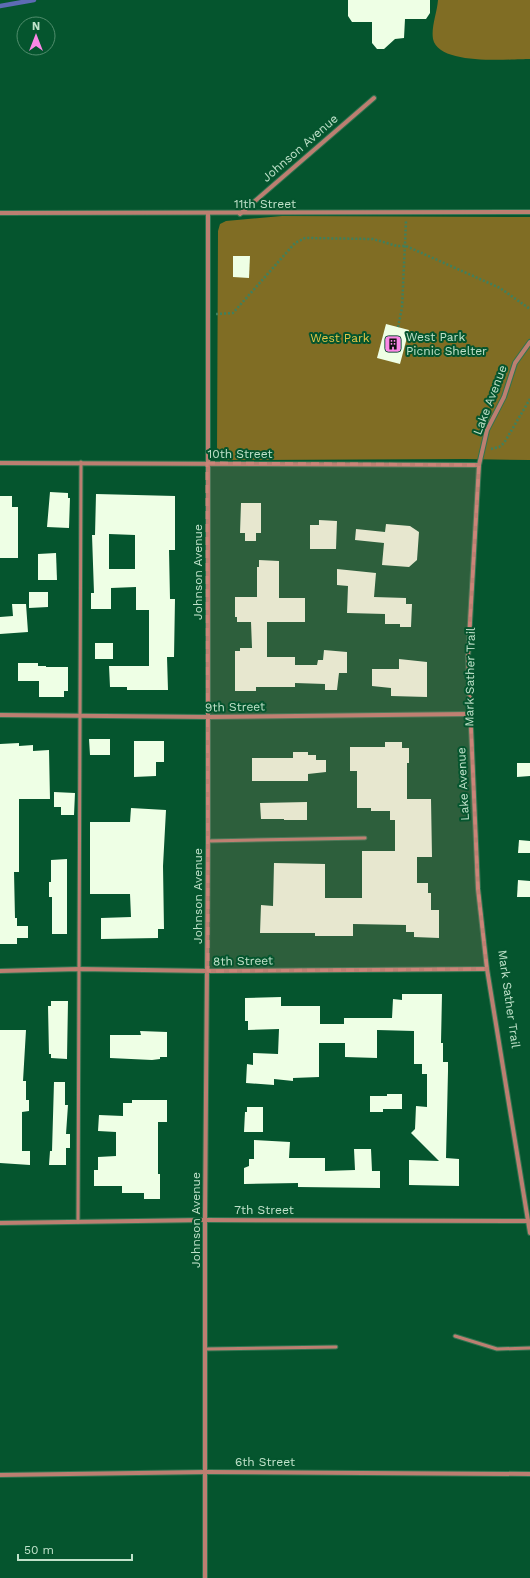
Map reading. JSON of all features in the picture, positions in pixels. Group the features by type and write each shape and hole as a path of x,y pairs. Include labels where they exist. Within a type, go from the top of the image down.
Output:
{"street":[{"name":"Johnson Avenue","path":"239,214 374,98"},
{"name":"11th Street","path":"0,213 239,214 530,212"},
{"name":"Johnson Avenue","path":"205,1578 205,1220 209,717 207,463 208,214"},
{"name":"Lake Avenue","path":"530,342 515,363 504,397 487,430 479,465 468,657 469,714 478,889 486,969 530,1232"},
{"name":"10th Street","path":"0,463 81,462 479,465"},
{"name":"9th Street","path":"0,716 209,717 469,714"},
{"name":"8th Street","path":"0,971 79,969 208,971 486,969"},
{"name":"7th Street","path":"0,1223 205,1220 528,1221"},
{"name":"6th Street","path":"0,1475 206,1472 530,1474"}],"lane":[{"path":"78,1222 81,462"},
{"path":"208,841 365,838"},
{"path":"455,1336 497,1349 530,1348"},
{"path":"206,1349 336,1347"}],"path":[{"path":"398,327 402,308 407,213"},
{"path":"208,314 233,313 295,243 305,238 373,239 397,246 406,246 500,288 530,309"},
{"path":"482,450 499,447 504,443 530,399"},
{"path":"490,456 492,444"}],"highlighted area":[{"path":"207,463 479,465 468,657 478,889 487,969 208,971"}],"green space":[{"path":"438,0 530,0 530,59 476,59 448,54 438,48 433,39 433,25"},
{"name":"West Park","path":"282,216 530,217 530,460 224,460 217,453 218,231 220,224 226,221"}],"building":[{"path":"348,0 430,0 430,13 426,19 405,19 404,38 395,39 384,49 377,49 372,43 372,22 352,22 348,16"},
{"path":"233,256 250,256 249,278 233,277"},
{"name":"West Park Picnic Shelter","path":"386,324 409,330 400,364 377,358"},
{"path":"50,492 68,493 68,498 70,498 69,528 47,527"},
{"path":"96,494 175,496 175,550 169,550 170,599 175,599 174,657 167,657 168,690 127,690 127,687 110,687 109,666 149,666 149,610 136,610 136,587 111,588 111,609 91,609 91,593 94,593 92,535 95,535","holes":["109,534 135,535 135,569 109,569"]},
{"path":"0,496 12,496 12,507 18,507 18,558 0,558"},
{"path":"241,503 261,503 261,533 256,533 256,541 245,541 245,533 240,533"},
{"path":"319,520 337,521 336,549 310,549 310,525 319,525"},
{"path":"386,524 410,526 419,532 417,560 409,567 382,565 384,543 355,540 356,529 385,532"},
{"path":"56,553 57,580 38,580 38,554"},
{"path":"259,560 279,561 279,598 305,598 305,622 267,622 267,657 295,657 295,665 317,665 318,660 323,660 324,650 347,652 347,673 339,673 337,690 325,690 325,684 295,683 295,687 256,687 256,691 235,691 235,651 240,651 240,648 252,648 251,622 237,622 237,617 235,617 235,597 257,597 257,567 259,567"},
{"path":"337,569 376,573 374,597 406,598 406,604 412,604 411,627 400,627 400,624 385,624 385,614 347,613 348,586 337,585"},
{"path":"29,592 48,592 48,607 29,608"},
{"path":"12,604 26,604 28,632 0,634 0,617 13,616"},
{"path":"95,643 113,643 113,659 95,659"},
{"path":"399,659 427,662 427,697 391,696 391,688 372,686 372,669 399,669"},
{"path":"18,663 38,663 38,666 46,667 68,667 68,691 64,691 64,697 39,697 39,681 18,681"},
{"path":"89,739 110,739 110,755 90,755"},
{"path":"134,741 164,741 164,762 156,762 156,776 134,777"},
{"path":"385,742 402,742 402,748 409,748 409,763 407,763 407,799 431,799 432,857 417,857 417,883 428,883 428,893 431,893 431,910 439,910 439,938 414,937 414,932 406,932 406,925 353,924 353,936 315,936 315,933 260,933 261,905 273,906 274,863 325,864 325,898 362,898 362,851 395,851 395,820 390,820 390,811 371,811 371,808 357,808 357,771 350,771 350,747 385,747"},
{"path":"19,743 19,746 33,745 33,751 49,750 50,799 19,799 19,872 14,872 15,918 17,918 17,926 28,926 28,938 17,938 17,944 0,944 0,744"},
{"path":"293,752 308,752 308,755 316,755 316,760 326,760 326,772 308,774 308,781 252,781 252,758 293,758"},
{"path":"517,763 530,763 530,776 517,777"},
{"path":"54,792 75,793 74,815 61,815 61,807 54,807"},
{"path":"307,802 307,820 261,819 260,803"},
{"path":"131,808 166,810 163,866 164,929 158,929 158,938 101,939 101,918 131,917 130,894 90,894 90,822 130,822"},
{"path":"519,840 530,841 530,853 518,853"},
{"path":"67,859 67,934 52,934 52,897 49,897 51,860"},
{"path":"518,880 530,881 530,897 517,897"},
{"path":"402,994 442,994 441,1043 443,1043 443,1062 448,1062 446,1158 459,1159 459,1186 409,1185 409,1160 439,1161 411,1133 415,1129 416,1106 427,1107 427,1074 422,1074 422,1064 414,1064 414,1031 377,1030 377,1058 345,1057 345,1043 319,1043 319,1077 293,1078 293,1081 274,1079 274,1085 246,1083 247,1064 253,1065 253,1053 278,1054 279,1029 248,1030 248,1021 245,1021 245,998 281,997 281,1006 320,1006 320,1024 344,1024 344,1018 392,1018 393,999 402,1000"},
{"path":"51,1001 68,1001 67,1059 51,1058 51,1054 49,1054 48,1006 51,1006"},
{"path":"0,1030 26,1030 23,1081 26,1081 26,1100 29,1100 29,1111 22,1112 22,1151 30,1151 30,1165 0,1163"},
{"path":"140,1031 167,1032 167,1057 160,1057 160,1059 152,1060 110,1058 110,1035 141,1035"},
{"path":"54,1082 65,1082 65,1105 68,1105 66,1134 70,1134 70,1148 66,1148 66,1165 49,1165 50,1151 52,1151"},
{"path":"387,1094 402,1094 402,1109 383,1109 383,1112 370,1112 370,1096 387,1096"},
{"path":"132,1100 167,1100 167,1122 158,1122 158,1174 160,1174 160,1199 144,1199 144,1193 122,1193 122,1186 94,1186 94,1170 98,1170 98,1157 116,1156 116,1132 98,1131 99,1115 123,1116 123,1103 132,1103"},
{"path":"247,1107 263,1107 263,1132 244,1132 245,1112 247,1112"},
{"path":"254,1140 290,1142 289,1158 325,1158 325,1171 355,1170 354,1149 371,1149 372,1171 380,1171 380,1188 298,1187 298,1183 244,1184 244,1168 249,1166 249,1159 254,1159"}],"waterway":[{"path":"0,6 34,0"}],"place":[{"name":"West Park Picnic Shelter","path":"393,344"}]}
